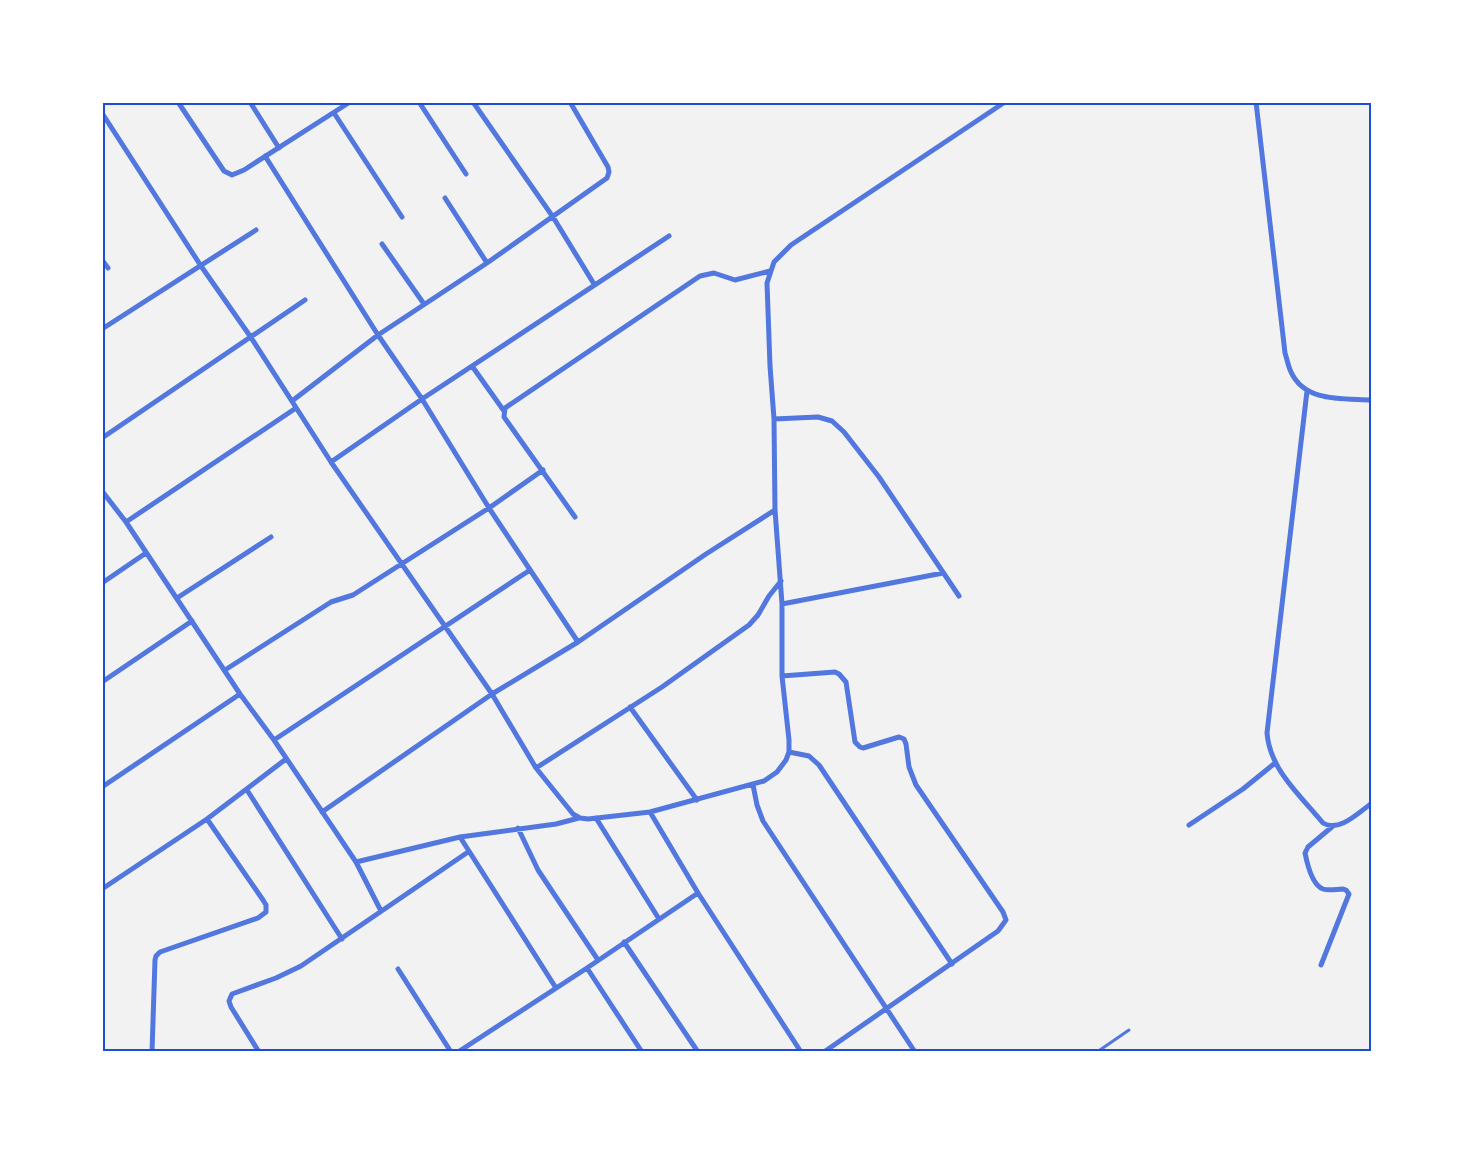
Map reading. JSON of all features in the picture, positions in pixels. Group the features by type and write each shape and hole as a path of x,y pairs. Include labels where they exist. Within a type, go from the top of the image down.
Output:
{"street":[{"path":"178,102 228,174 232,175 244,170 264,156 280,148 349,103"},
{"path":"250,102 280,148"},
{"path":"419,102 466,174"},
{"path":"473,102 553,217 594,284"},
{"path":"292,401 378,335 487,263 607,178 610,172 608,167 570,102"},
{"path":"356,862 460,837 556,824 580,818 650,812 752,785 764,781 777,772 786,760 789,752 789,740 782,676 782,604 775,510 774,419 767,283 770,271 774,262 791,245 1005,102"},
{"path":"1256,102 1286,353 1291,373 1307,391 1323,397 1372,400"},
{"path":"102,113 331,462 492,694 536,768 573,814 580,818"},
{"path":"334,113 402,217"},
{"path":"264,156 378,335 422,399 489,508 578,642"},
{"path":"445,198 487,263"},
{"path":"102,329 256,230"},
{"path":"331,462 422,399 669,236"},
{"path":"382,244 424,304"},
{"path":"102,260 108,268"},
{"path":"504,411 509,404 700,276 714,273 735,280 770,271"},
{"path":"102,438 305,300"},
{"path":"472,366 504,411 504,417 575,518"},
{"path":"1307,391 1268,745 1275,763 1284,776 1323,822 1333,826"},
{"path":"126,522 296,408"},
{"path":"774,419 818,417 839,426 879,477 959,596"},
{"path":"224,670 331,602 350,596 489,508 543,470"},
{"path":"102,491 126,522 240,694 274,740 356,862 381,911"},
{"path":"322,812 492,694 578,642 706,554 775,510"},
{"path":"177,598 271,538"},
{"path":"102,583 146,553"},
{"path":"274,740 530,570"},
{"path":"782,604 943,574"},
{"path":"536,768 662,687 749,624 758,615 768,596 781,581"},
{"path":"102,682 192,621"},
{"path":"782,676 835,672 839,674 846,682 857,745 863,748 900,738 906,742 909,767 916,785 1005,917 1004,924 998,932 824,1052"},
{"path":"102,787 240,694"},
{"path":"630,708 697,800"},
{"path":"789,752 809,756 819,764 952,964"},
{"path":"102,888 206,819 286,759"},
{"path":"1189,825 1243,789 1275,763"},
{"path":"752,785 763,821 915,1052"},
{"path":"247,790 342,939"},
{"path":"1321,965 1349,894 1343,889 1323,889 1319,886 1305,853 1308,848 1333,826 1345,822 1372,803"},
{"path":"650,812 698,893 802,1052"},
{"path":"596,818 659,919"},
{"path":"152,1052 155,960 160,952 258,918 266,912 266,905 263,900 206,819"},
{"path":"518,828 538,870 598,960"},
{"path":"460,837 556,988"},
{"path":"259,1052 231,1007 229,1001 232,994 288,973 342,939 468,852"},
{"path":"458,1052 698,893"},
{"path":"624,942 698,1052"},
{"path":"587,968 642,1052"},
{"path":"398,969 452,1052"}],"lane":[{"path":"1098,1052 1129,1030"}]}
